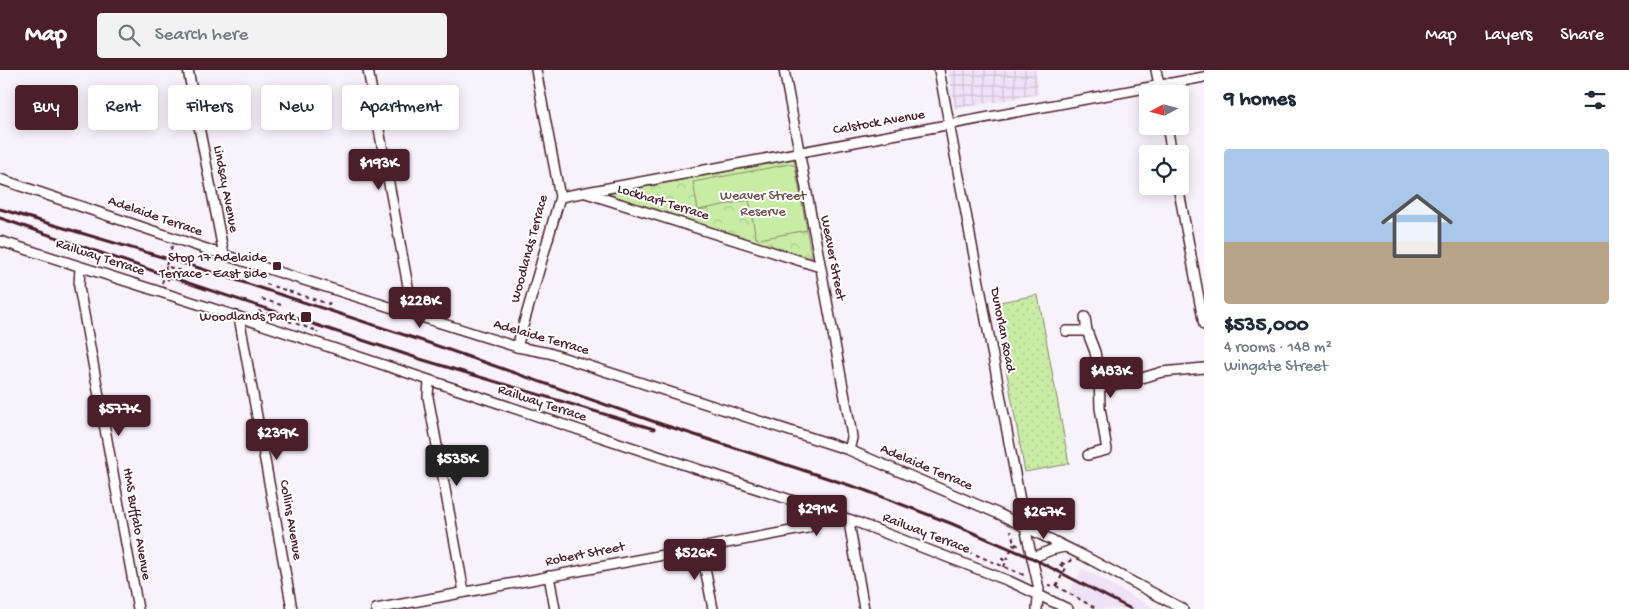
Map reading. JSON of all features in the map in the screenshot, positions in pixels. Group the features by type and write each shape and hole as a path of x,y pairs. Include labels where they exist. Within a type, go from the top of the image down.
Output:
{"street":[{"name":"Lindsay Avenue","path":"188,70 224,255"},
{"path":"368,70 410,297 408,313"},
{"name":"Woodlands Terrace","path":"517,347 560,197 536,70"},
{"name":"Weaver Street","path":"784,70 851,430 852,438 848,450"},
{"name":"Dunorlan Road","path":"939,70 1039,595 1037,609"},
{"path":"1156,70 1159,85"},
{"name":"Calstock Avenue","path":"1177,85 1204,77"},
{"name":"Calstock Avenue","path":"560,197 949,125 1139,93"},
{"name":"Adelaide Terrace","path":"0,179 224,255 517,347 549,353 848,450 999,514 1076,552 1183,609"},
{"name":"Lockhart Terrace","path":"583,192 820,267"},
{"path":"1180,195 1204,325"},
{"name":"Railway Terrace","path":"0,241 238,317 822,512 851,520 1008,581 1068,609"},
{"name":"HMS Buffalo Avenue","path":"80,266 79,287 138,609"},
{"name":"Collins Avenue","path":"238,317 292,609"},
{"path":"1085,317 1087,331 1095,352 1100,387 1100,408 1107,450 1088,455"},
{"path":"1066,331 1087,331"},
{"path":"1100,387 1132,381 1155,373 1204,368"},
{"path":"429,381 428,397 464,592"},
{"name":"Robert Street","path":"376,609 400,607 464,592 807,528 814,524 822,512"},
{"path":"851,520 850,528 864,609"},
{"path":"1032,558 1051,550 1065,547"},
{"path":"702,548 713,609"},
{"path":"549,576 555,609"}],"path":[{"path":"160,292 163,280 168,282 170,272 165,271 174,238"},
{"path":"166,266 196,276"},
{"path":"266,284 329,304 330,302"},
{"path":"262,299 281,306"},
{"path":"258,311 318,330 316,334"},
{"path":"1004,567 1006,561 1002,559 1003,557 1008,559 1013,545 1018,547 1014,543 1011,529"},
{"path":"1056,586 1066,568 1059,564 1060,562 1064,564 1070,561 1076,552"},
{"path":"1046,585 1056,586 1097,609"}],"shaded area":[{"path":"948,70 1035,70 1039,94 955,109"},
{"path":"1082,568 1155,609 1094,609 1068,594"}],"green space":[{"name":"Weaver Street Reserve","path":"794,159 812,260 607,194"},
{"path":"790,164 795,166 807,230 760,239 756,238 749,200 698,210 693,182"},
{"path":"1038,295 1069,464 1025,472 994,303"}],"railway":[{"path":"0,209 199,268 426,342 658,423 864,490 950,523 1032,558 1131,609"},
{"path":"0,218 194,285 420,359 654,429"}],"place":[{"name":"Stop 17 Adelaide Terrace - East side","path":"277,266"},
{"name":"Woodlands Park","path":"306,317"}]}
